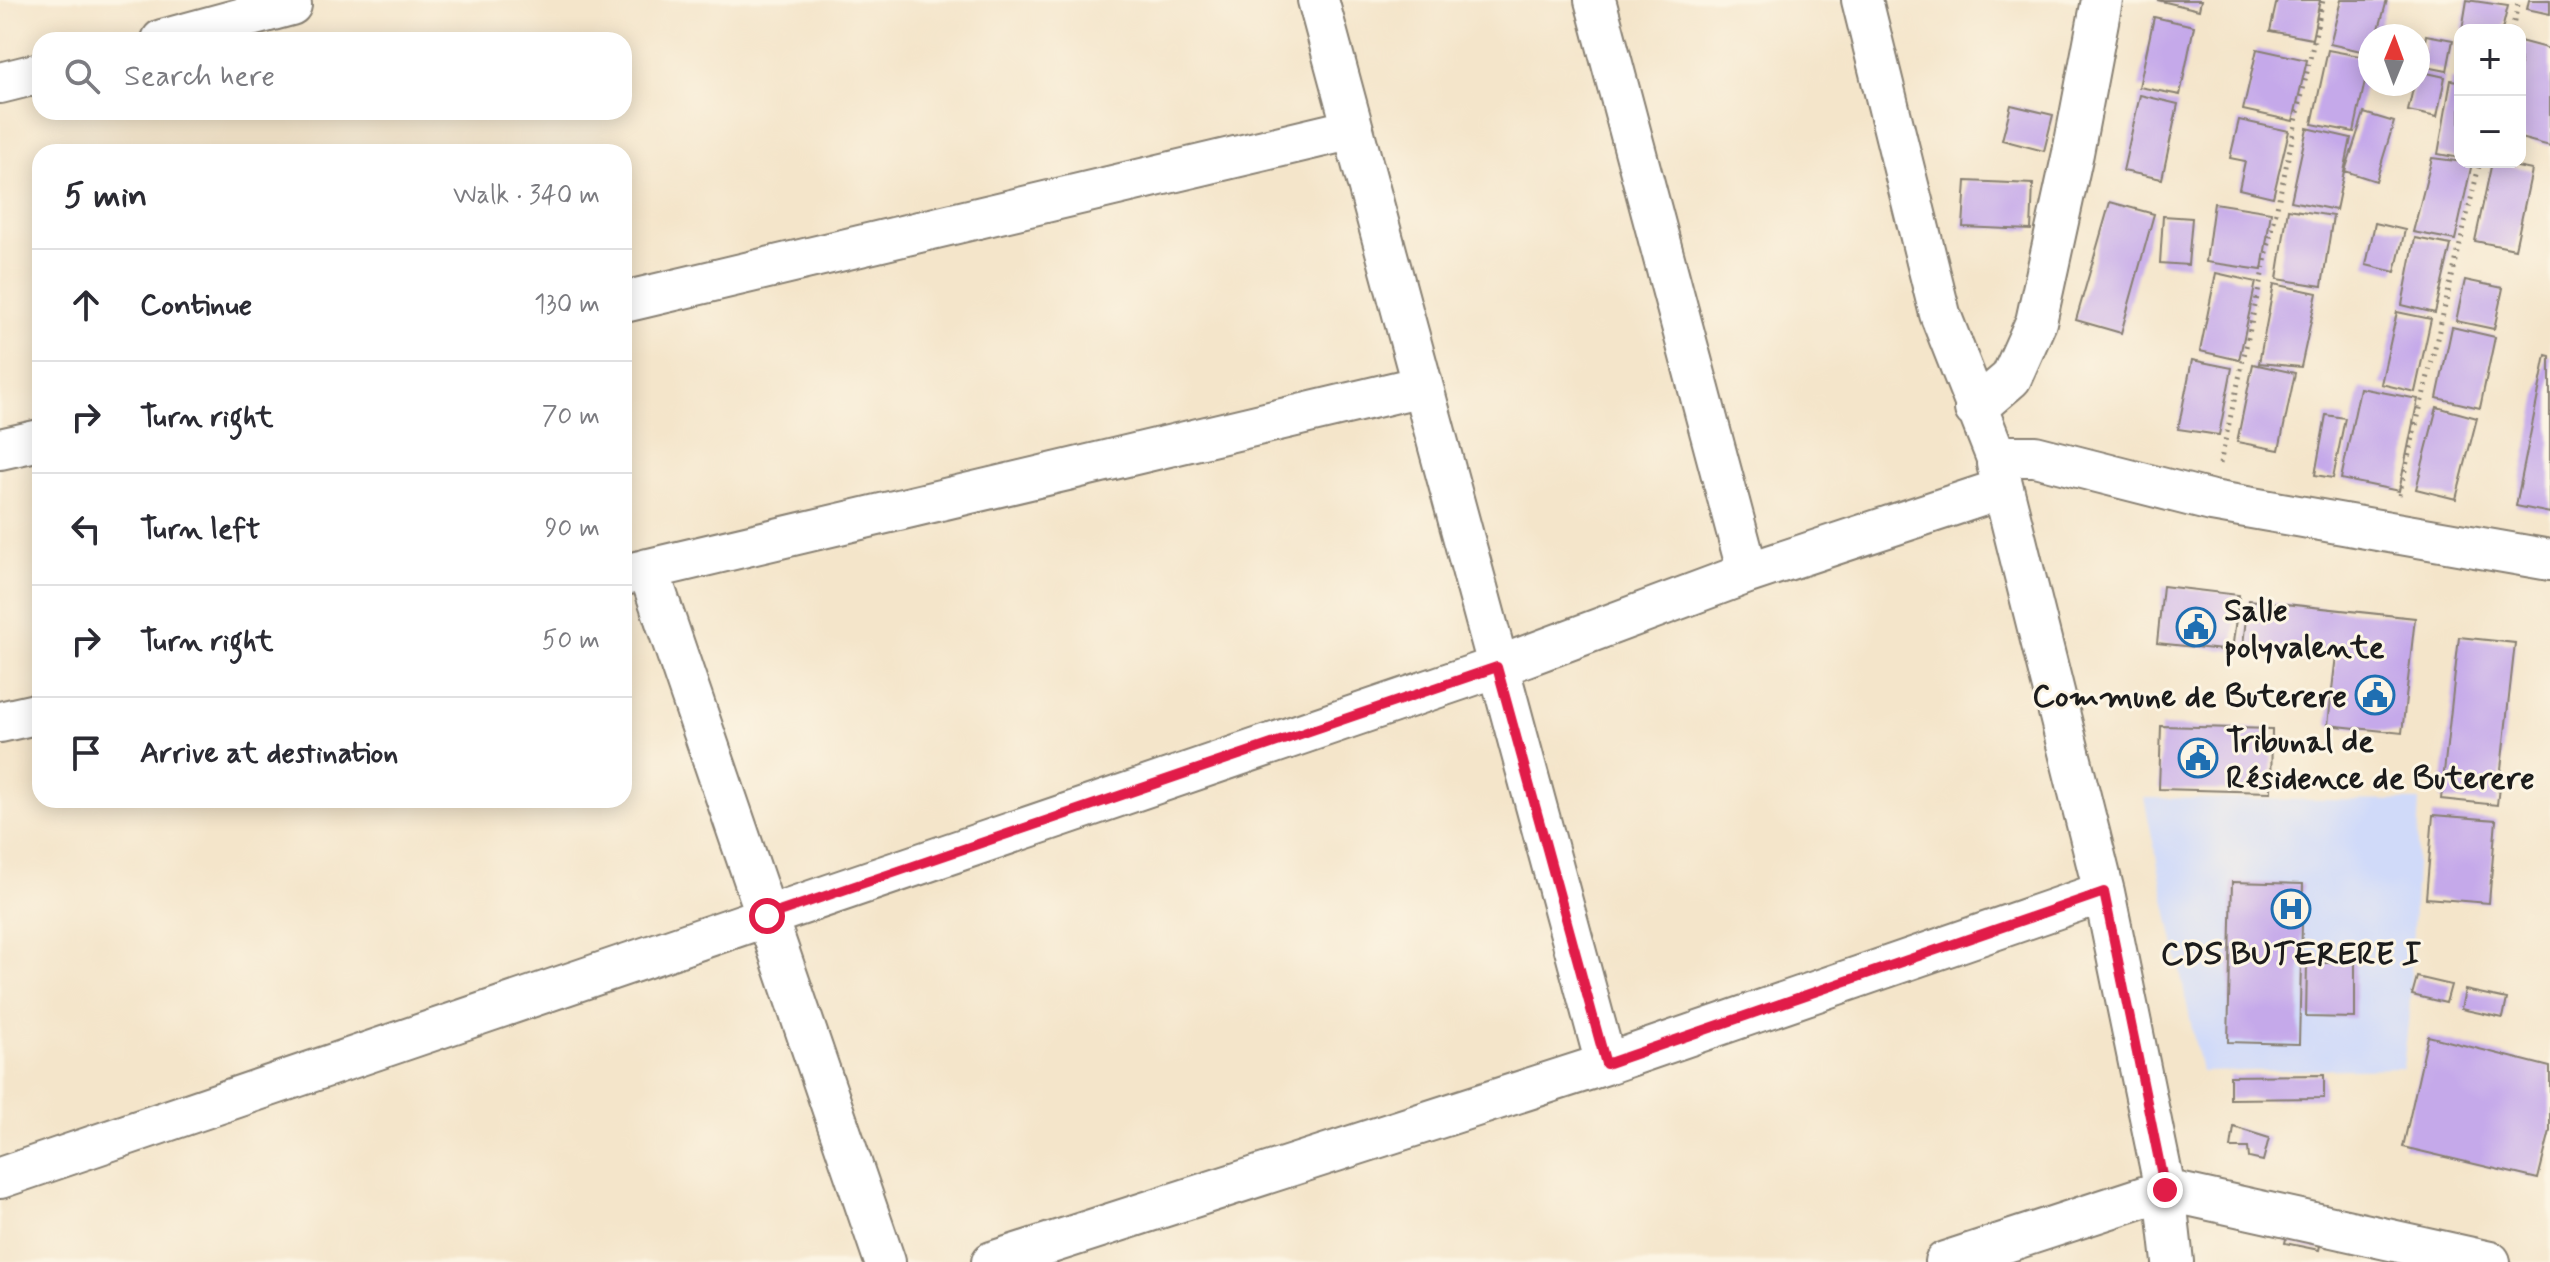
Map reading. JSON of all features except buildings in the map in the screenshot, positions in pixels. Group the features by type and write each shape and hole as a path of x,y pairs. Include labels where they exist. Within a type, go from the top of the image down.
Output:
{"street":[{"path":"1318,0 1606,1064"},
{"path":"1595,0 1748,573"},
{"path":"1862,0 1940,314 1999,473 2104,892 2165,1190 2173,1262"},
{"path":"1975,409 2011,378 2036,322 2102,0"},
{"path":"190,32 296,2"},
{"path":"0,83 32,75"},
{"path":"632,300 1353,129"},
{"path":"885,1262 767,916 636,572 1422,386"},
{"path":"0,449 32,442"},
{"path":"0,1178 1497,667 1748,573 2035,456 2212,501 2550,560"},
{"path":"0,722 32,715"},
{"path":"992,1262 1606,1064 2104,892"},
{"path":"1945,1262 2165,1190 2490,1262"}],"path":[{"path":"2212,501 2323,0"},
{"path":"2513,24 2519,0"},
{"path":"2390,531 2479,168"}],"shaded area":[{"name":"CDS BUTERERE I","path":"2144,798 2419,801 2409,1016 2403,1068 2201,1072"}],"place":[{"name":"Salle polyvalente","path":"2196,627"},
{"name":"Commune de Buterere","path":"2375,695"},
{"name":"Tribunal de Résidence de Buterere","path":"2198,758"},
{"name":"CDS BUTERERE I","path":"2291,909"}],"route":[{"path":"767,916 1497,667 1606,1064 2104,892 2165,1190"}]}
